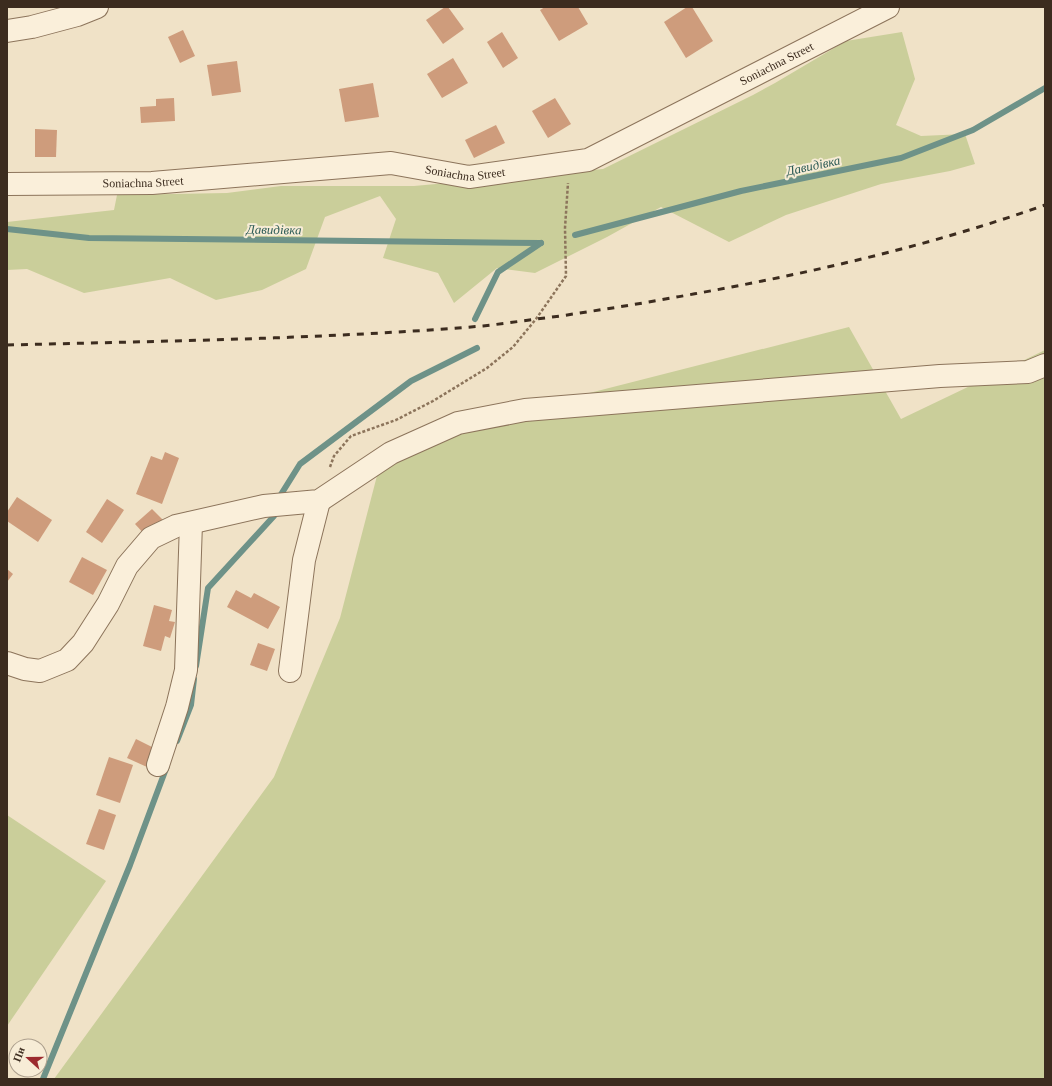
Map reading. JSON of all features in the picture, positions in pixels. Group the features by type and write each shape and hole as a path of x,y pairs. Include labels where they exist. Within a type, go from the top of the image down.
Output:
{"street":[{"path":"7,31 32,27 77,15 97,7"},
{"name":"Soniachna Street","path":"7,184 152,183 391,163 469,177 588,160 888,7"},
{"path":"7,663 40,672 67,660 83,643 108,604 127,566 151,538 176,526 264,506 318,501 392,453 458,422 525,410 932,377 1028,372 1045,365"},
{"path":"290,670 304,560 318,501"},
{"path":"158,765 177,706 186,670 191,523"}],"path":[{"path":"329,471 334,456 351,436 396,420 432,401 487,368 513,347 536,319 566,276 565,228 570,163"}],"green space":[{"path":"902,32 915,79 896,125 921,136 965,134 975,164 950,171 881,184 786,215 729,242 661,207 607,237 535,273 497,268 454,303 438,273 383,258 396,219 380,196 325,217 306,269 262,290 216,300 170,278 84,293 27,269 7,270 7,222 114,210 117,195 227,193 281,186 414,186 603,169 753,95 846,41"},
{"path":"849,327 901,419 1045,350 1045,1079 54,1079 274,777 340,618 385,445"},
{"path":"7,815 106,881 7,1026"}],"building":[{"path":"445,7 448,7 464,29 443,44 426,20"},
{"path":"545,7 578,7 588,24 559,41 540,10"},
{"path":"687,7 692,7 713,41 686,58 664,22"},
{"path":"183,30 195,56 180,63 168,37"},
{"path":"502,32 518,58 503,68 487,42"},
{"path":"453,58 468,83 442,98 427,74"},
{"path":"237,61 241,92 212,96 207,65"},
{"path":"373,83 379,117 345,122 339,89"},
{"path":"174,98 175,121 141,123 140,107 156,106 156,99"},
{"path":"555,98 571,124 548,138 532,111"},
{"path":"496,125 505,143 474,158 465,140"},
{"path":"35,129 57,130 56,157 35,157"},
{"path":"165,452 179,458 162,504 136,494 151,456 162,460"},
{"path":"17,497 52,520 38,542 7,521 7,512"},
{"path":"107,499 124,510 102,543 86,532"},
{"path":"152,509 163,520 146,536 135,524"},
{"path":"82,557 107,570 93,595 69,582"},
{"path":"7,569 13,574 7,582"},
{"path":"236,590 251,598 254,593 280,607 268,629 227,607"},
{"path":"154,605 172,610 169,621 175,622 170,638 165,636 161,651 143,646"},
{"path":"258,643 275,649 267,671 250,665"},
{"path":"136,739 156,749 147,767 127,758"},
{"path":"109,757 133,765 120,803 96,795"},
{"path":"99,809 116,815 104,850 86,844"}],"waterway":[{"name":"Давидівка","path":"575,235 741,191 901,158 973,130 1045,88"},
{"name":"Давидівка","path":"7,229 89,238 541,243"},
{"path":"475,319 498,272 541,243"},
{"path":"280,496 300,464 411,381 477,348"},
{"path":"196,666 208,588 274,516"},
{"path":"177,741 191,705 194,679"},
{"path":"43,1079 130,865 167,766"}],"railway":[{"path":"7,345 245,339 364,334 483,326 561,316 643,303 813,270 907,248 953,235 1045,205"}]}
